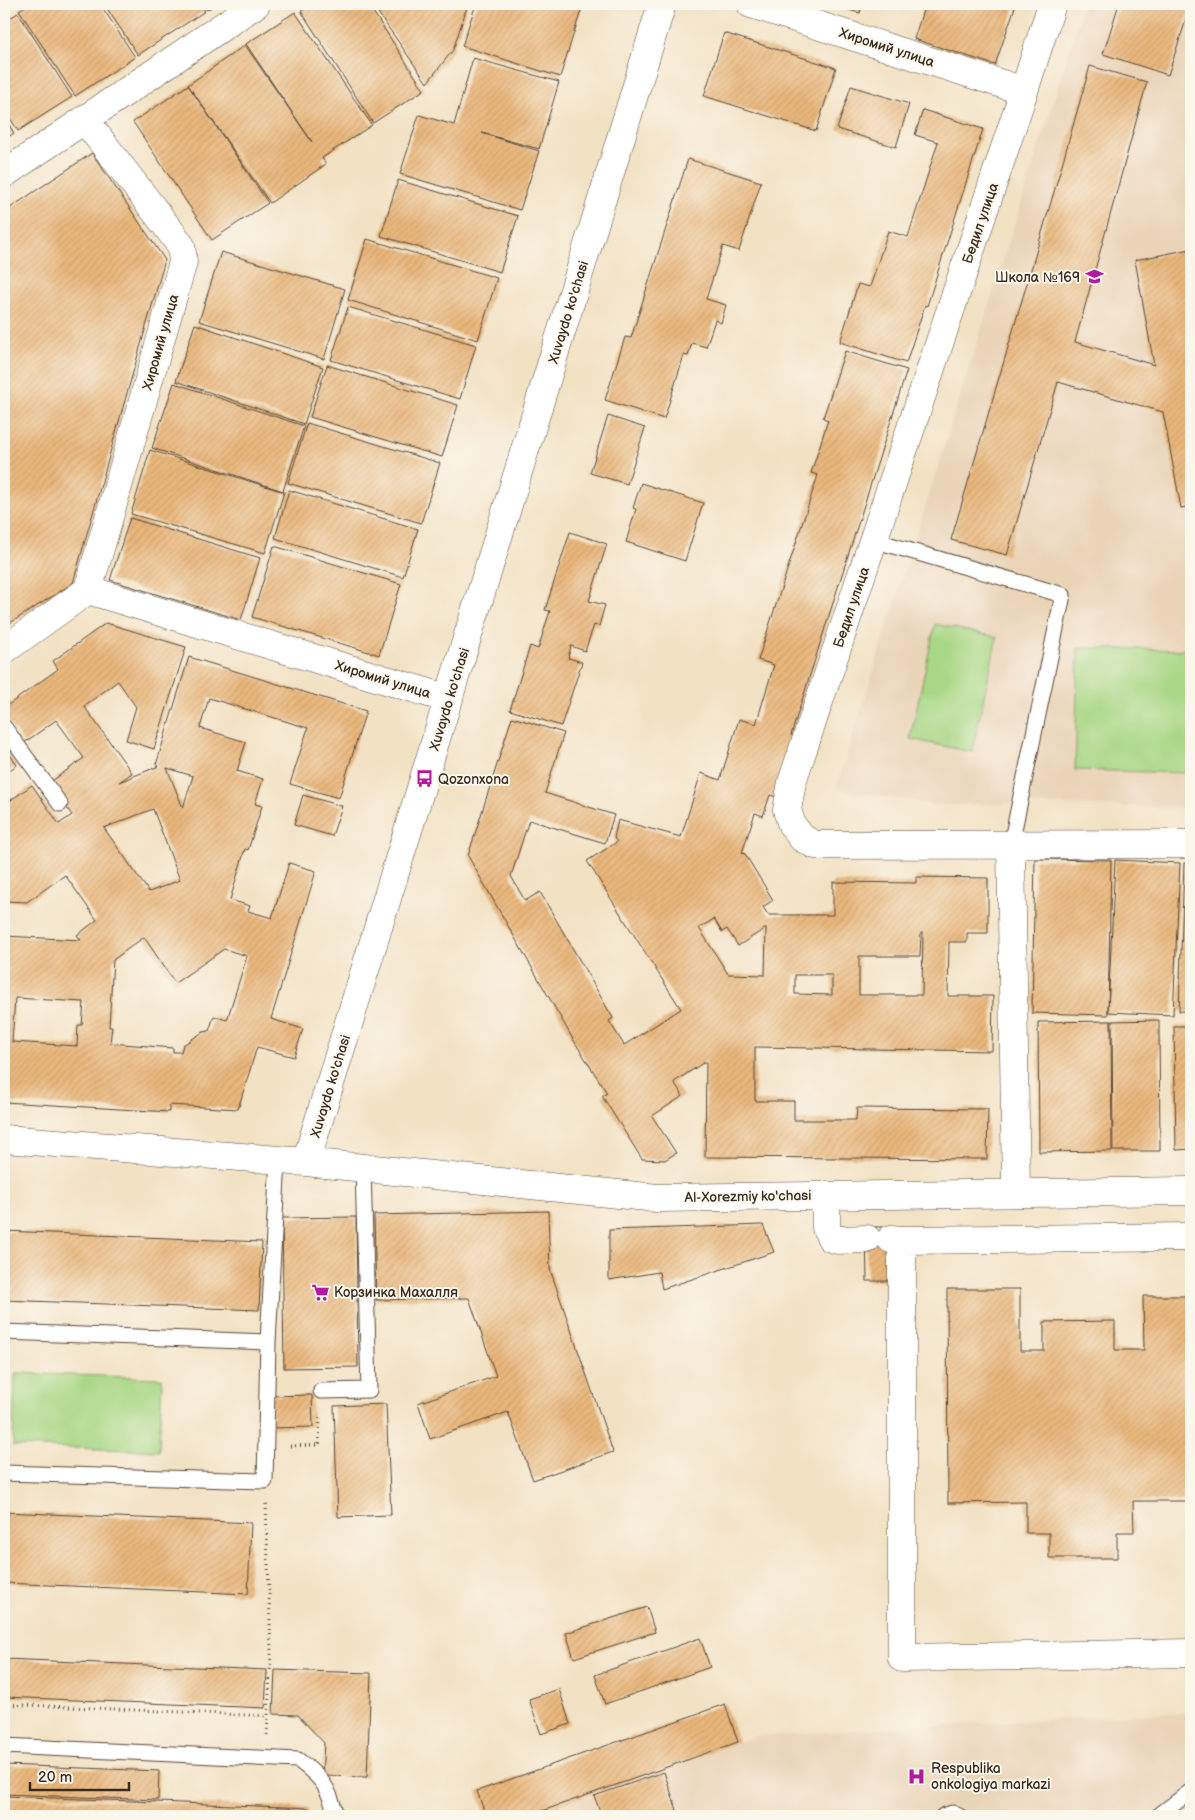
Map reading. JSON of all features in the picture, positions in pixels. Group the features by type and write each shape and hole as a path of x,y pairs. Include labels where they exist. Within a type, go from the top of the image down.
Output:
{"street":[{"path":"4,174 256,4"},
{"name":"Xuvaydo ko'chasi","path":"306,1162 662,4"},
{"name":"Хиромий улица","path":"751,4 1024,91"},
{"name":"Бедил улица","path":"1052,4 792,782 787,810 792,825 802,838 815,845 1191,844"},
{"name":"Хиромий улица","path":"85,120 172,232 181,246 183,262 88,590 449,699"},
{"path":"4,650 88,590"},
{"path":"1011,844 1016,1192"},
{"path":"4,1139 306,1162"},
{"name":"Al-Xorezmiy ko'chasi","path":"306,1162 657,1198 1191,1191"},
{"path":"826,1195 826,1228 831,1238 837,1240 1191,1237"},
{"path":"886,1239 902,1658 1191,1653"}],"lane":[{"path":"873,540 1063,595 1011,844"},
{"path":"4,726 60,804"},
{"path":"4,1473 265,1481 268,1342 278,1160"},
{"path":"321,1391 369,1390 363,1168"},
{"path":"4,1332 268,1342"},
{"path":"4,1746 298,1760 316,1774 331,1795 336,1816"},
{"path":"1158,1816 1191,1791"},
{"path":"943,1816 952,1813 959,1816"}],"path":[{"path":"266,1446 319,1445 321,1391"},
{"path":"265,1481 270,1653 266,1759"},
{"path":"4,1704 268,1716"}],"shaded area":[{"name":"Школа №169","path":"1084,4 1191,4 1191,808 1019,804 935,805 836,789"},
{"name":"Respublika onkologiya markazi","path":"1191,1712 1191,1816 531,1816 756,1736"}],"green space":[{"path":"935,624 997,637 972,752 910,739"},
{"path":"1078,648 1191,650 1191,773 1075,770"},
{"path":"15,1373 162,1378 159,1451 13,1446"}],"building":[{"path":"4,4 14,4 4,11"},
{"path":"29,4 100,4 135,57 75,96 19,10"},
{"path":"104,4 200,4 205,11 138,55"},
{"path":"203,4 216,4 207,10"},
{"path":"313,4 368,4 424,90 373,123 301,11"},
{"path":"372,4 468,4 453,50 427,83"},
{"path":"476,4 583,4 560,77 462,46"},
{"path":"828,4 862,4 860,13"},
{"path":"925,4 1016,4 995,65 914,39"},
{"path":"1119,4 1191,4 1168,75 1103,54"},
{"path":"295,12 372,125 322,158 326,164 270,203 188,85 245,45 312,142 246,44"},
{"path":"18,13 72,97 18,131 4,108 4,22"},
{"path":"724,33 836,68 816,131 704,96"},
{"path":"473,58 559,82 539,149 482,133 539,151 520,210 400,174 419,115 454,125"},
{"path":"1090,66 1147,82 1075,342 1154,365 1135,260 1191,249 1191,506 1181,508 1163,412 1058,382 1007,555 951,540"},
{"path":"188,85 268,203 212,240 133,122"},
{"path":"851,86 909,104 896,147 837,129"},
{"path":"923,110 983,129 927,306 925,305 906,363 840,342 858,284 870,287 888,231 908,237 938,142 915,135"},
{"path":"4,117 14,133 4,140"},
{"path":"92,153 165,260 73,583 4,627 4,212"},
{"path":"688,159 761,182 739,251 723,246 706,299 726,305 721,323 715,320 706,347 692,343 688,356 684,355 664,419 605,400 625,337 631,338"},
{"path":"398,180 518,216 500,272 381,236"},
{"path":"367,239 497,278 478,340 348,300"},
{"path":"221,252 345,289 324,359 199,321"},
{"path":"348,307 476,345 460,399 331,360"},
{"path":"195,324 323,367 304,424 176,381"},
{"path":"845,351 907,370 791,735 803,738 783,799 770,795 763,816 755,813 742,853 745,854 773,900 763,907 768,915 833,915 833,882 916,883 916,877 988,878 988,933 967,933 967,942 949,942 948,996 993,996 992,1051 755,1047 755,1101 794,1101 794,1120 856,1120 857,1108 988,1109 987,1159 705,1157 706,1061 674,1082 683,1096 652,1116 676,1153 665,1160 642,1159 602,1096 607,1093 574,1041 468,856 512,717 564,733 545,793 614,815 605,843 529,820 511,876 525,901 540,892 613,1018 609,1021 624,1045 681,1009 587,861 617,842 614,838 618,820 681,837 701,773 720,780 739,719 756,724 774,665 758,660 818,475 811,473 828,420 823,418","holes":["714,919 722,932 727,929 738,946 766,928 765,975 728,974 699,928","921,933 923,933 922,995 859,995 859,956 920,956","795,975 832,975 832,995 795,994"]},
{"path":"327,365 458,405 442,457 310,417"},
{"path":"174,383 304,426 283,491 152,448"},
{"path":"608,416 645,428 627,484 590,473"},
{"path":"307,423 440,463 421,523 288,483"},
{"path":"150,450 284,492 265,553 131,514"},
{"path":"641,483 703,503 685,561 626,542 636,509 633,508"},
{"path":"289,490 418,529 403,577 275,538"},
{"path":"130,518 260,558 241,620 110,580"},
{"path":"570,532 607,544 589,601 605,605 599,626 594,625 585,651 571,646 568,658 582,662 561,726 510,710 530,646 538,649 550,611 545,610"},
{"path":"274,546 401,584 379,655 252,617"},
{"path":"106,623 186,647 154,749 126,740 136,707 118,681 84,706 132,773 119,782 159,766 156,765 189,657 366,711 339,798 290,784 308,728 209,698 200,728 246,742 237,771 263,779 255,804 262,806 248,850 245,849 230,900 250,906 248,911 272,918 289,863 316,871 271,1019 303,1029 294,1057 257,1047 238,1109 169,1105 169,1112 4,1102 4,936 81,940 77,935 97,920 65,875 27,902 4,901 4,805 32,785 59,824 72,815 49,783 84,758 56,720 24,743 4,716 4,708 58,669 53,661","holes":["167,768 193,776 183,808","153,809 180,880 149,892 104,828","144,937 175,983 224,949 247,956 227,1020 214,1016 209,1031 203,1032 183,1045 181,1052 173,1052 173,1048 110,1043 112,1027 109,1027 113,960","15,998 84,1002 82,1025 78,1025 77,1046 12,1042"]},
{"path":"4,746 17,765 4,774"},
{"path":"303,795 342,806 332,836 294,825"},
{"path":"1035,859 1111,860 1108,1015 1032,1013"},
{"path":"1115,860 1180,863 1173,1015 1108,1012"},
{"path":"1184,863 1191,863 1191,1012 1179,1011"},
{"path":"1159,1020 1160,1151 1113,1151 1112,1021"},
{"path":"1111,1021 1112,1151 1039,1152 1038,1022"},
{"path":"1174,1026 1191,1026 1191,1149 1176,1150"},
{"path":"548,1211 550,1269 613,1452 533,1480 508,1412 430,1439 418,1403 496,1376 469,1298 376,1300 374,1215"},
{"name":"Корзинка Махалля","path":"356,1217 358,1367 284,1368 282,1218"},
{"path":"763,1225 774,1252 662,1289 659,1272 609,1280 609,1230"},
{"path":"866,1227 891,1227 892,1281 867,1281"},
{"path":"4,1231 262,1242 259,1310 4,1300"},
{"path":"947,1289 1020,1289 1020,1351 1044,1351 1044,1322 1115,1321 1115,1350 1144,1350 1143,1296 1191,1296 1191,1501 1133,1501 1134,1532 1117,1532 1117,1558 1049,1558 1049,1533 1026,1533 1026,1502 948,1503"},
{"path":"312,1395 313,1427 272,1428 271,1396"},
{"path":"386,1404 391,1515 338,1517 334,1406"},
{"path":"4,1512 251,1523 248,1594 4,1583"},
{"path":"647,1607 655,1632 574,1658 566,1633"},
{"path":"700,1638 710,1667 605,1704 595,1675"},
{"path":"4,1659 267,1670 265,1708 4,1697"},
{"path":"275,1670 371,1673 367,1777 322,1776 324,1743 298,1715 273,1714"},
{"path":"559,1689 570,1724 541,1734 529,1699"},
{"path":"725,1704 738,1742 528,1816 486,1816 477,1791"},
{"path":"4,1765 159,1771 158,1800 4,1794"},
{"path":"664,1772 679,1816 602,1816 594,1796"},
{"path":"4,1796 309,1808 309,1816 4,1816"}],"place":[{"name":"Школа №169","path":"1094,277"},
{"name":"Qozonxona","path":"424,779"},
{"name":"Корзинка Махалля","path":"320,1292"},
{"name":"Respublika onkologiya markazi","path":"917,1776"}]}
